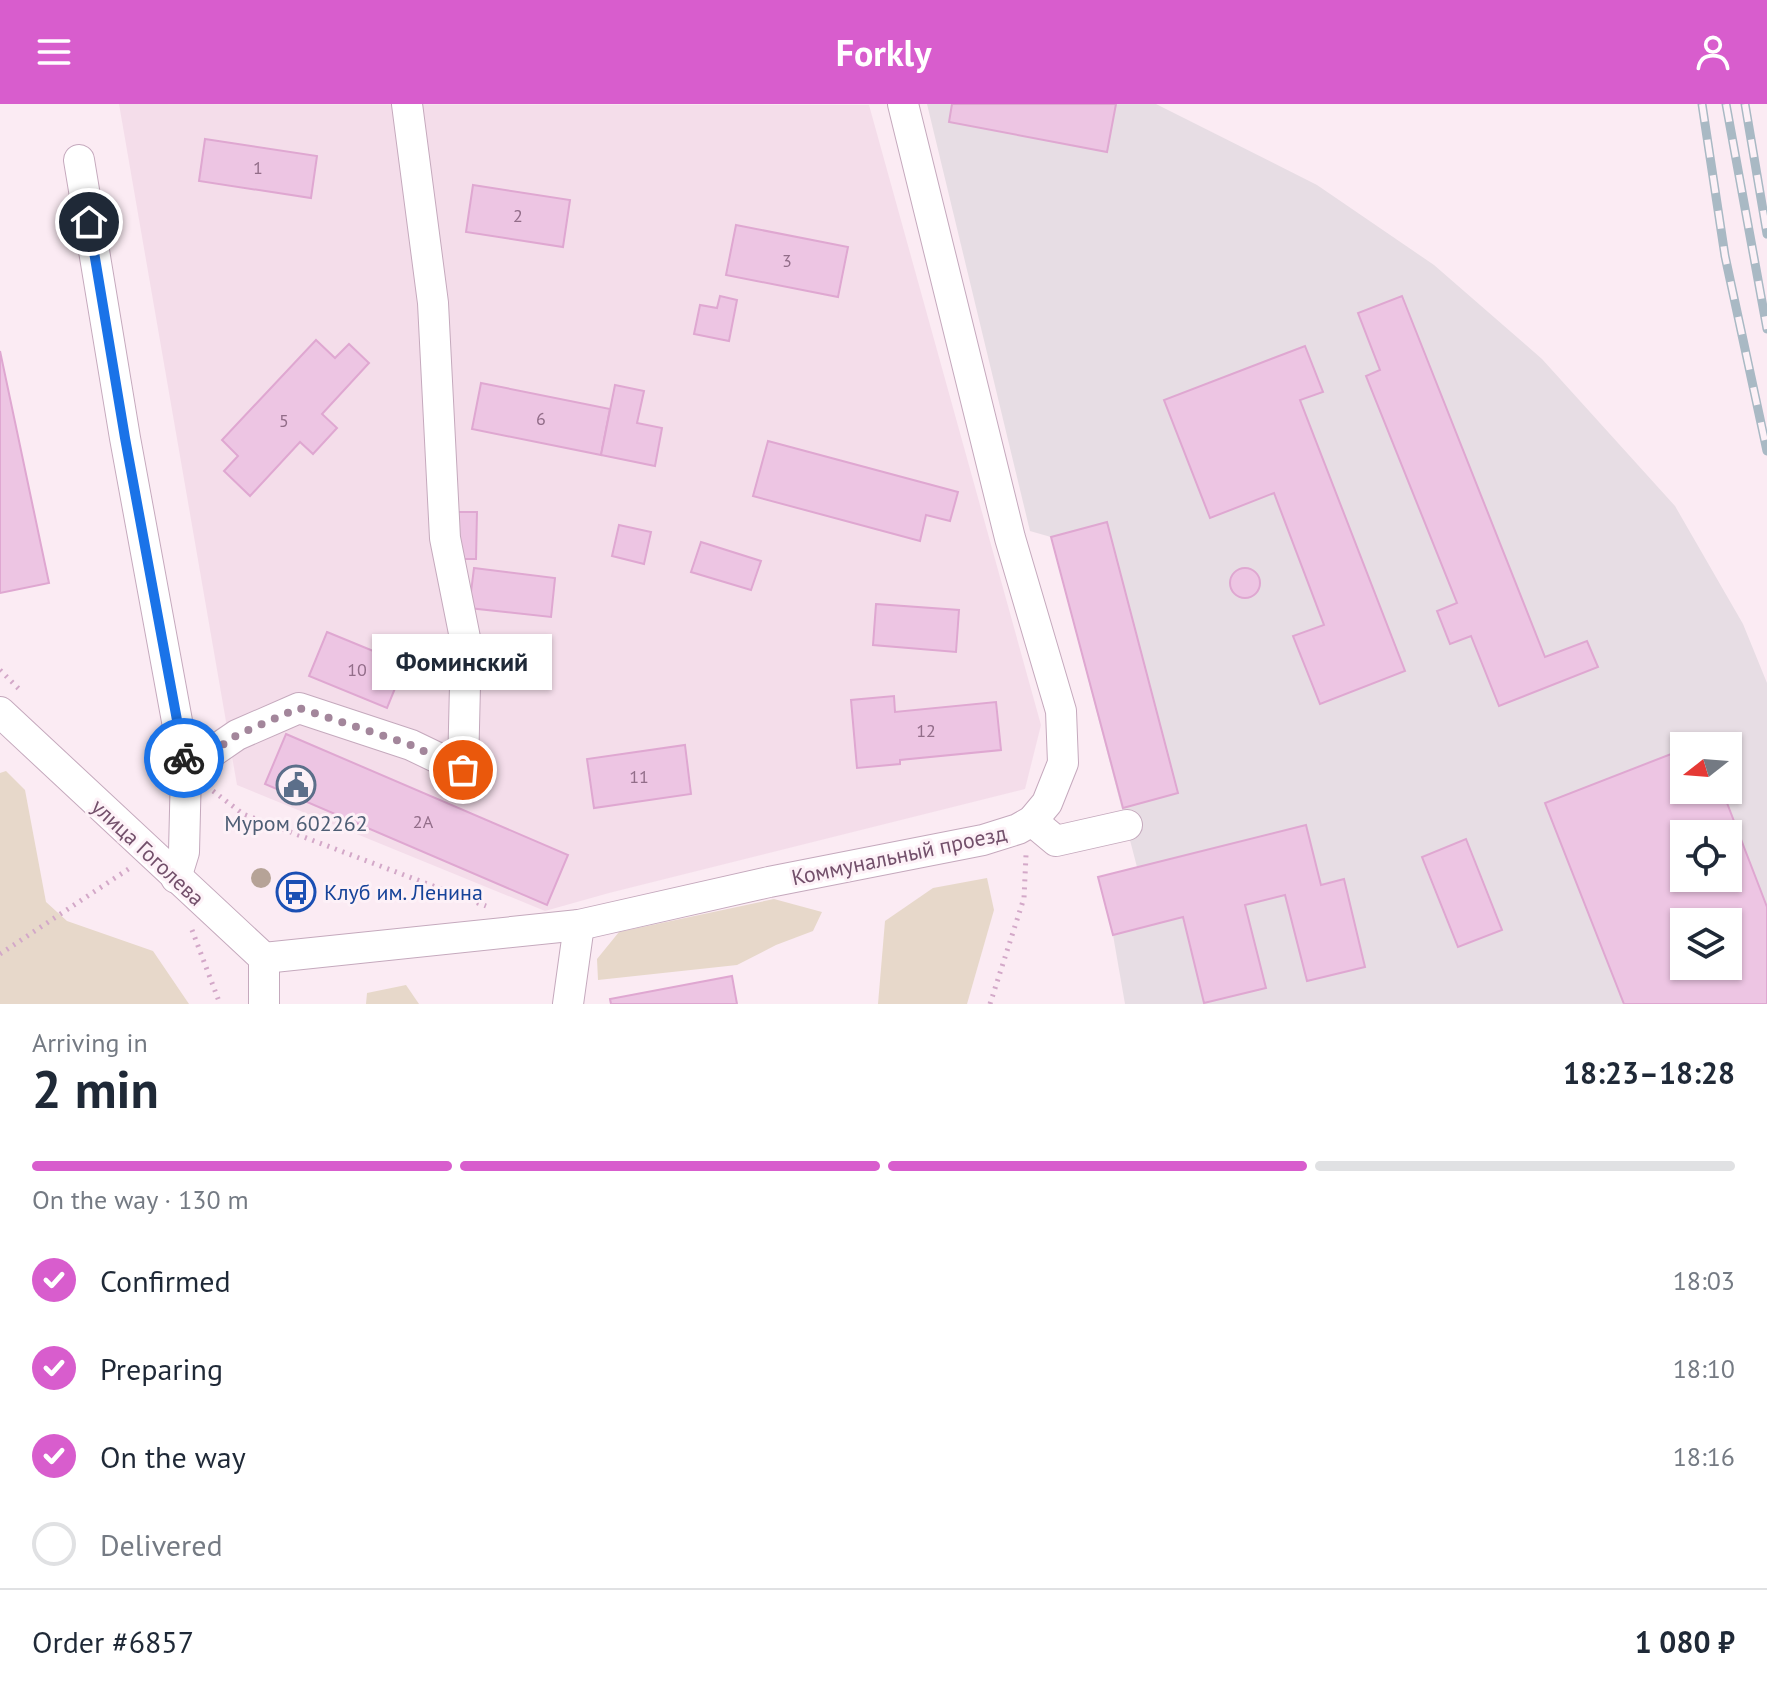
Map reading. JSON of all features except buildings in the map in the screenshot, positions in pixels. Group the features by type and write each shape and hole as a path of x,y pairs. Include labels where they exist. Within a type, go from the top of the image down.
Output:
{"street":[{"path":"186,770 237,735 299,708 411,745 463,770 466,643 445,538 433,303 407,104"},
{"name":"Коммунальный проезд","path":"264,958 579,925 769,882 983,840 1025,825 1047,803 1063,763 1061,711 1010,538 903,104"},
{"path":"79,160 125,438 186,770 184,852 176,878"},
{"name":"улица Гоголева","path":"0,712 264,958"},
{"path":"1025,825 1056,841 1127,825"},
{"path":"568,1004 579,925"},
{"path":"264,958 264,1004"}],"path":[{"path":"186,770 243,814 489,908"},
{"path":"990,1004 1024,898 1028,860 1025,825"},
{"path":"0,954 151,854"},
{"path":"188,921 220,1004"}],"shaded area":[{"path":"119,104 869,105 1041,725 1025,789 545,911 237,785"},
{"path":"927,104 1156,104 1317,185 1434,265 1542,359 1675,506 1743,624 1767,683 1767,1004 1125,1004 1113,935 1098,877 1137,867 1051,537 1030,531"},
{"path":"6,771 25,790 46,902 67,921 153,951 189,1004 0,1004 0,773"},
{"path":"987,878 994,910 967,1004 878,1004 885,921 933,888"},
{"path":"774,899 822,912 813,931 737,965 598,980 597,959 619,932"},
{"path":"406,985 419,1004 366,1004 367,993"}],"railway":[{"path":"1702,104 1725,256 1767,451"},
{"path":"1726,104 1767,329"},
{"path":"1745,104 1767,234"}],"way so far":[{"path":"184,758 186,770 237,735 299,708 411,745 463,770"}],"place":[{"name":"Фоминский","path":"463,770"},
{"name":"Муром 602262","path":"296,785"},
{"name":"Клуб им. Ленина","path":"296,892"}],"route":[{"path":"89,222 184,758"}]}
